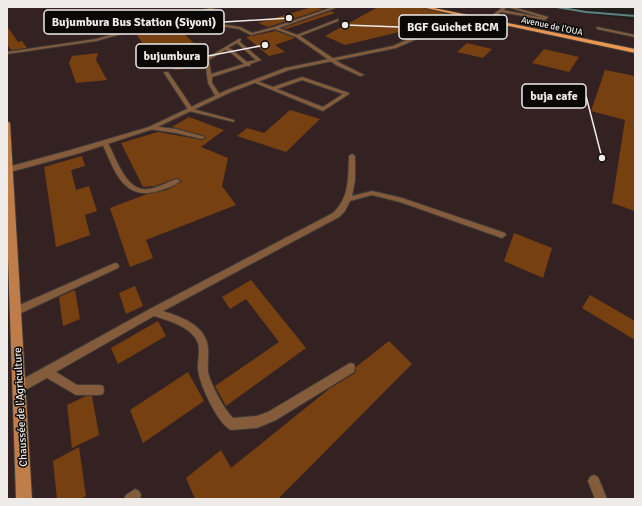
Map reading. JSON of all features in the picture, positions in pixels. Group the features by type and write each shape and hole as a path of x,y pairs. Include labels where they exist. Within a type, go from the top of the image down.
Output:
{"main road":[{"name":"Avenue de l'OUA","path":"423,7 635,52"}],"street":[{"path":"9,170 151,128 218,96 299,66 330,58 394,46 424,34 475,18"},
{"name":"Chaussée de l'Agriculture","path":"7,123 24,499"}],"lane":[{"path":"7,53 85,42 217,7"},
{"path":"178,18 237,27 251,34 275,28 336,7"},
{"path":"487,21 505,7"},
{"path":"509,7 544,15 546,17 544,19"},
{"path":"500,11 544,19"},
{"path":"496,14 540,21 544,19"},
{"path":"297,36 337,20"},
{"path":"275,28 297,36 338,64 362,75"},
{"path":"598,28 635,36"},
{"path":"209,76 248,65 258,61 259,59 239,41 207,59 209,76 210,83 218,96"},
{"path":"224,49 230,50 248,65"},
{"path":"166,74 191,110 232,121"},
{"path":"255,82 323,109 347,94 302,78 273,89"},
{"path":"151,128 176,131 202,137"},
{"path":"104,143 129,187 137,191 152,190 177,181"},
{"path":"18,388 153,312 336,215 345,208 349,199 352,156"},
{"path":"349,199 372,193 402,200 502,235"},
{"path":"16,311 115,266"},
{"path":"153,312 167,315 196,332 201,338 203,347 203,369 207,384 226,420 232,424 257,422 272,416 350,368"},
{"path":"47,372 76,390 99,390"},
{"path":"594,481 601,499"}],"shaded area":[{"path":"7,7 547,7 635,21 635,499 7,499"}],"building":[{"path":"312,7 323,9 268,27 258,23"},
{"path":"378,7 420,7 451,15 441,22 345,45 325,36"},
{"path":"331,11 335,13 286,29 283,28"},
{"path":"173,24 196,45 191,67 187,67 186,69 174,70 178,52 144,57 144,46 137,35 162,31 158,27"},
{"path":"7,26 18,42 22,41 27,48 11,50 7,44"},
{"path":"276,31 295,38 275,45 285,52 269,56 246,37"},
{"path":"467,43 492,49 483,58 457,52"},
{"path":"544,49 579,57 569,72 532,63"},
{"path":"98,53 96,60 107,80 76,83 69,63 72,56"},
{"path":"605,70 635,76 635,211 612,203 625,120 591,111"},
{"path":"290,110 320,119 286,152 237,136 247,128 264,133"},
{"path":"189,117 224,130 201,147 228,158 222,186 236,205 146,240 153,258 130,267 110,208 147,194 167,190 182,181 177,178 155,186 143,187 121,143 158,132 202,140 206,138 205,136 172,127"},
{"path":"82,156 85,166 71,170 76,190 89,186 97,211 85,215 90,235 56,247 44,167"},
{"path":"514,233 552,248 543,278 504,261"},
{"path":"251,280 306,348 226,406 215,386 279,342 246,299 230,309 222,297"},
{"path":"135,286 143,306 126,314 119,293"},
{"path":"75,290 80,319 63,326 59,297"},
{"path":"590,295 635,321 635,340 582,308"},
{"path":"158,321 166,336 118,364 111,348"},
{"path":"389,341 412,364 278,499 195,499 186,478 221,450 231,468 329,389 355,373 356,367"},
{"path":"188,372 204,401 143,443 130,410"},
{"path":"86,396 92,396 99,435 72,448 67,405"},
{"path":"79,447 86,496 81,499 57,499 53,461"}],"waterway":[{"path":"556,7 586,12 635,16"}],"place":[{"name":"Bujumbura Bus Station (Siyoni)","path":"289,18"},
{"name":"BGF Guichet BCM","path":"345,25"},
{"name":"bujumbura","path":"265,45"},
{"name":"buja cafe","path":"602,158"}]}
